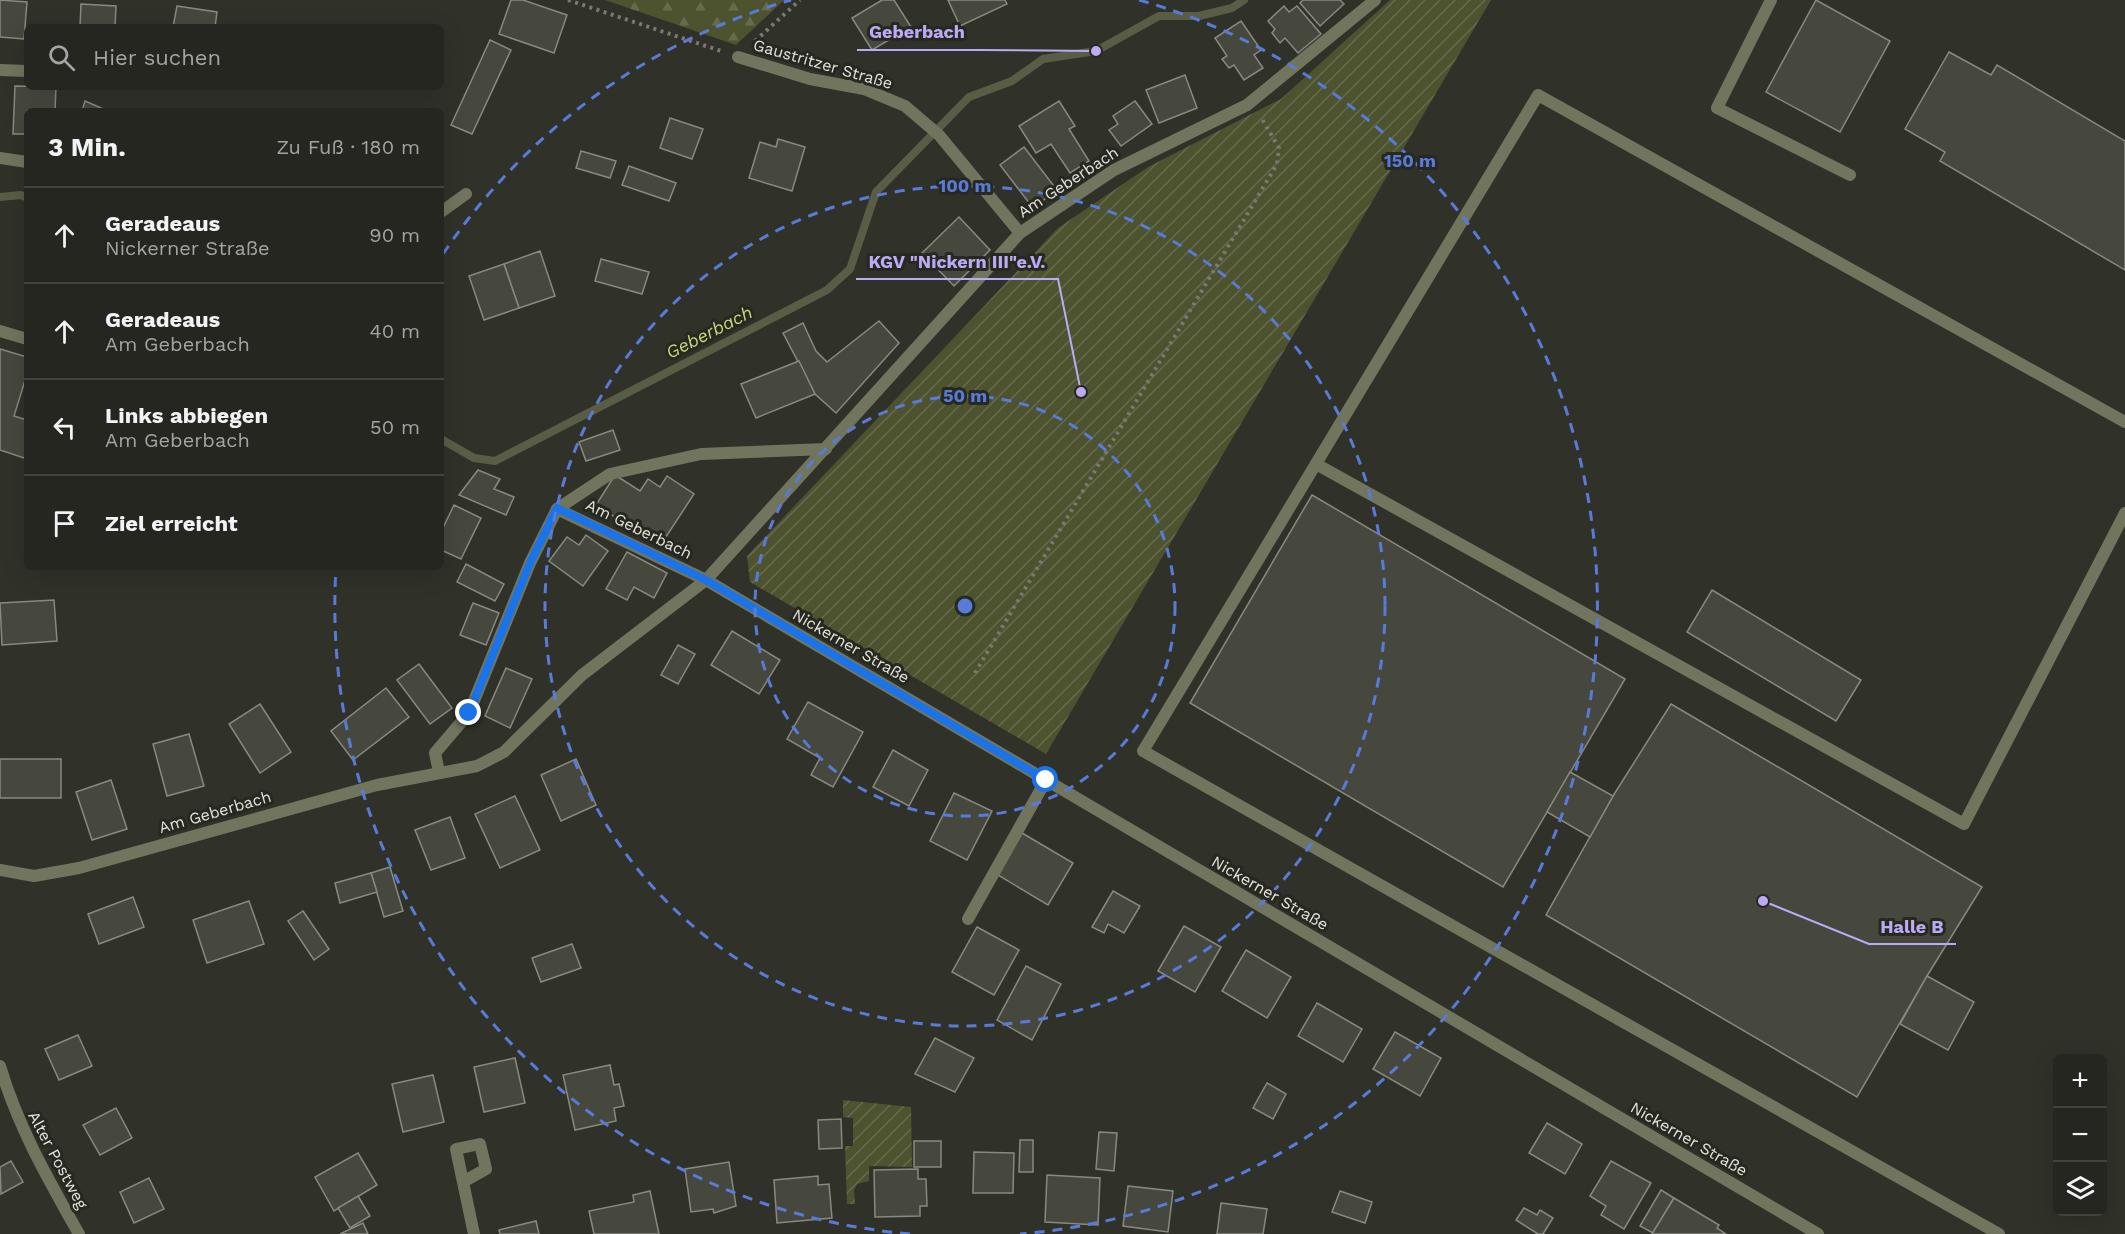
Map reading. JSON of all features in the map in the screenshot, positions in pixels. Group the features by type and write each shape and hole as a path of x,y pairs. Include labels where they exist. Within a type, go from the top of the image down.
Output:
{"street":[{"name":"Am Geberbach","path":"0,870 34,876 79,868 285,809 439,772 477,766 504,752 582,675 706,580 1020,233 1114,170 1247,105 1375,0"},
{"path":"1771,0 1716,108 1850,175"},
{"name":"Gaustritzer Straße","path":"738,57 810,79 864,89 905,106 939,135 1020,233"},
{"path":"0,70 24,71"},
{"path":"1999,1234 1143,751 1538,95 2125,422"},
{"path":"0,158 24,162"},
{"path":"444,210 466,194"},
{"path":"0,331 24,338"},
{"name":"Am Geberbach","path":"557,508 610,474 701,454 826,449"},
{"path":"1316,464 1964,824 2125,513"},
{"name":"Am Geberbach","path":"557,508 706,580"},
{"path":"439,772 435,753 469,713 530,563 557,508"},
{"name":"Nickerner Straße","path":"706,580 1818,1234"},
{"path":"968,919 1046,780"},
{"name":"Alter Postweg","path":"0,1066 12,1106 31,1150 79,1234"},
{"path":"463,1182 474,1234"}],"path":[{"name":"Gaustritzer Straße","path":"568,0 738,57"},
{"path":"738,57 800,0"},
{"path":"975,673 1277,164 1279,148 1269,127 1256,111 1247,105"}],"green space":[{"path":"605,0 784,0 736,45"},
{"path":"1390,0 1491,0 1046,754 750,582 747,556 1058,228 1148,167 1281,99"},
{"path":"843,1100 911,1107 912,1167 869,1166 869,1181 857,1184 854,1190 855,1204 847,1204 845,1146 853,1146 853,1118 843,1117"}],"building":[{"path":"0,0 27,2 24,39 0,37"},
{"path":"511,0 523,0 567,15 554,53 499,34"},
{"path":"882,0 894,0 911,27 872,50 852,18"},
{"path":"948,0 1005,0 1007,4 960,26"},
{"path":"1303,0 1340,0 1344,4 1320,26 1300,3"},
{"path":"1816,0 1890,41 1840,132 1766,92"},
{"path":"81,4 116,6 115,24 80,24"},
{"path":"177,6 217,12 215,24 174,24"},
{"path":"1284,6 1289,12 1297,6 1321,34 1298,53 1285,38 1280,43 1272,33 1275,29 1268,21"},
{"path":"1241,21 1261,50 1254,55 1263,68 1244,80 1234,65 1229,68 1222,59 1227,56 1215,38"},
{"path":"490,40 511,50 472,134 451,125"},
{"path":"1949,52 1991,75 1997,65 2125,141 2125,270 1940,161 1945,152 1905,129"},
{"path":"1185,75 1197,108 1159,123 1146,90"},
{"path":"15,86 24,86 24,90 56,90 55,108 24,108 24,134 13,134"},
{"path":"85,101 101,108 83,108"},
{"path":"1059,101 1075,126 1069,129 1089,161 1070,173 1051,144 1036,153 1019,126"},
{"path":"1135,101 1152,124 1121,146 1109,130 1118,124 1113,116"},
{"path":"670,118 703,129 692,159 660,148"},
{"path":"778,139 805,147 792,191 749,178 760,142 776,147"},
{"path":"1024,147 1057,190 1033,208 1000,165"},
{"path":"581,151 616,161 610,178 576,168"},
{"path":"629,166 676,183 669,201 622,185"},
{"path":"959,217 990,250 954,286 922,253"},
{"path":"540,251 555,296 519,308 504,264"},
{"path":"601,259 649,272 642,294 595,281"},
{"path":"504,264 519,308 484,320 469,276"},
{"path":"879,321 899,343 836,413 815,394 783,333 803,323 816,351 827,362"},
{"path":"0,349 24,356 24,384 14,416 24,419 24,458 0,450"},
{"path":"799,361 815,394 756,418 741,384"},
{"path":"613,430 620,450 586,461 579,442"},
{"path":"478,470 500,479 494,489 514,497 506,515 459,495"},
{"path":"615,475 640,491 648,479 660,487 667,476 694,494 660,546 596,505"},
{"path":"1312,495 1625,679 1503,887 1190,703"},
{"path":"454,505 481,518 461,559 444,551 444,526"},
{"path":"586,535 608,551 583,586 549,561 567,537 579,545"},
{"path":"627,552 667,573 654,598 634,587 627,600 606,589"},
{"path":"466,564 504,584 495,601 457,582"},
{"path":"1712,590 1861,680 1836,721 1687,632"},
{"path":"54,600 57,641 2,645 0,603"},
{"path":"473,603 499,613 486,645 460,635"},
{"path":"732,631 780,660 759,694 711,665"},
{"path":"678,645 695,654 678,684 661,675"},
{"path":"419,664 452,708 430,724 397,680"},
{"path":"506,668 532,679 510,728 485,716"},
{"path":"386,688 409,717 353,760 331,731"},
{"path":"808,702 863,732 833,787 811,775 820,758 787,739"},
{"path":"260,704 291,752 260,773 229,724"},
{"path":"1671,704 1982,887 1857,1097 1546,915 1613,796"},
{"path":"189,734 204,786 167,796 153,744"},
{"path":"893,750 928,770 909,806 873,787"},
{"path":"0,759 61,759 61,798 0,798"},
{"path":"576,759 596,805 561,821 541,775"},
{"path":"1570,772 1613,796 1590,837 1547,812"},
{"path":"111,780 127,829 92,840 76,792"},
{"path":"954,793 992,811 967,860 930,841"},
{"path":"515,796 540,850 500,868 475,814"},
{"path":"450,817 465,858 431,870 415,830"},
{"path":"1022,833 1073,863 1048,905 998,875"},
{"path":"390,867 403,911 384,917 371,873"},
{"path":"371,873 377,892 340,903 335,883"},
{"path":"1113,891 1140,906 1124,933 1108,924 1104,933 1092,927"},
{"path":"133,897 144,927 99,944 88,914"},
{"path":"249,901 264,944 207,963 193,920"},
{"path":"303,911 329,949 314,960 288,921"},
{"path":"1184,926 1221,947 1195,992 1158,971"},
{"path":"977,927 1019,950 994,995 952,972"},
{"path":"572,944 581,968 541,982 532,958"},
{"path":"1246,950 1291,977 1267,1018 1222,991"},
{"path":"1026,966 1061,984 1032,1040 997,1020"},
{"path":"1927,976 1974,1002 1948,1050 1900,1024"},
{"path":"1317,1003 1362,1029 1343,1062 1298,1036"},
{"path":"1395,1032 1441,1058 1420,1096 1373,1069"},
{"path":"78,1035 92,1066 59,1080 45,1049"},
{"path":"935,1038 974,1058 955,1092 915,1074"},
{"path":"515,1058 525,1103 484,1112 474,1067"},
{"path":"610,1065 614,1085 619,1084 624,1106 614,1108 616,1121 575,1130 563,1075"},
{"path":"433,1075 444,1122 403,1132 392,1084"},
{"path":"1267,1083 1286,1094 1273,1119 1253,1108"},
{"path":"116,1108 132,1138 100,1155 83,1125"},
{"path":"841,1119 842,1148 819,1149 818,1120"},
{"path":"1547,1123 1582,1144 1565,1174 1529,1153"},
{"path":"1099,1132 1117,1133 1114,1171 1096,1169"},
{"path":"1020,1140 1033,1140 1033,1172 1019,1172"},
{"path":"914,1141 941,1141 941,1167 914,1167"},
{"path":"974,1152 1014,1153 1013,1193 973,1193"},
{"path":"358,1153 377,1185 334,1211 315,1177"},
{"path":"11,1161 23,1182 1,1194 0,1167"},
{"path":"1611,1161 1651,1183 1624,1229 1601,1215 1606,1206 1590,1196"},
{"path":"729,1162 736,1206 714,1213 713,1209 691,1212 685,1169"},
{"path":"918,1169 918,1179 926,1179 927,1206 920,1206 920,1216 875,1217 874,1170"},
{"path":"1047,1175 1100,1178 1098,1225 1045,1222"},
{"path":"818,1176 818,1185 829,1184 832,1218 777,1223 774,1180"},
{"path":"149,1178 164,1209 134,1223 120,1192"},
{"path":"1128,1186 1173,1191 1168,1232 1123,1226"},
{"path":"1661,1190 1674,1198 1653,1233 1640,1226"},
{"path":"650,1191 659,1234 594,1234 589,1211 634,1202 633,1195"},
{"path":"1340,1191 1372,1202 1365,1223 1332,1212"},
{"path":"358,1196 370,1216 350,1228 338,1208"},
{"path":"1674,1198 1719,1225 1717,1228 1726,1234 1652,1234"},
{"path":"1221,1203 1267,1209 1263,1234 1217,1234"},
{"path":"1524,1208 1537,1215 1540,1210 1553,1218 1543,1234 1538,1234 1516,1220"},
{"path":"536,1221 539,1234 500,1234 499,1230"},
{"path":"363,1223 368,1234 340,1234"}],"waterway":[{"name":"Geberbach","path":"444,441 474,458 495,461 827,290 850,269 876,192 969,97 1012,81 1043,59 1096,51 1159,16 1199,16 1232,8 1244,0"},
{"name":"Geberbach","path":"0,197 24,196"}],"place":[{"name":"Geberbach","path":"1096,51"},
{"name":"KGV \"Nickern III\"e.V.","path":"1081,392"},
{"name":"Halle B","path":"1763,901"}],"route":[{"path":"469,713 530,563 557,508 706,580 1046,780"}]}
